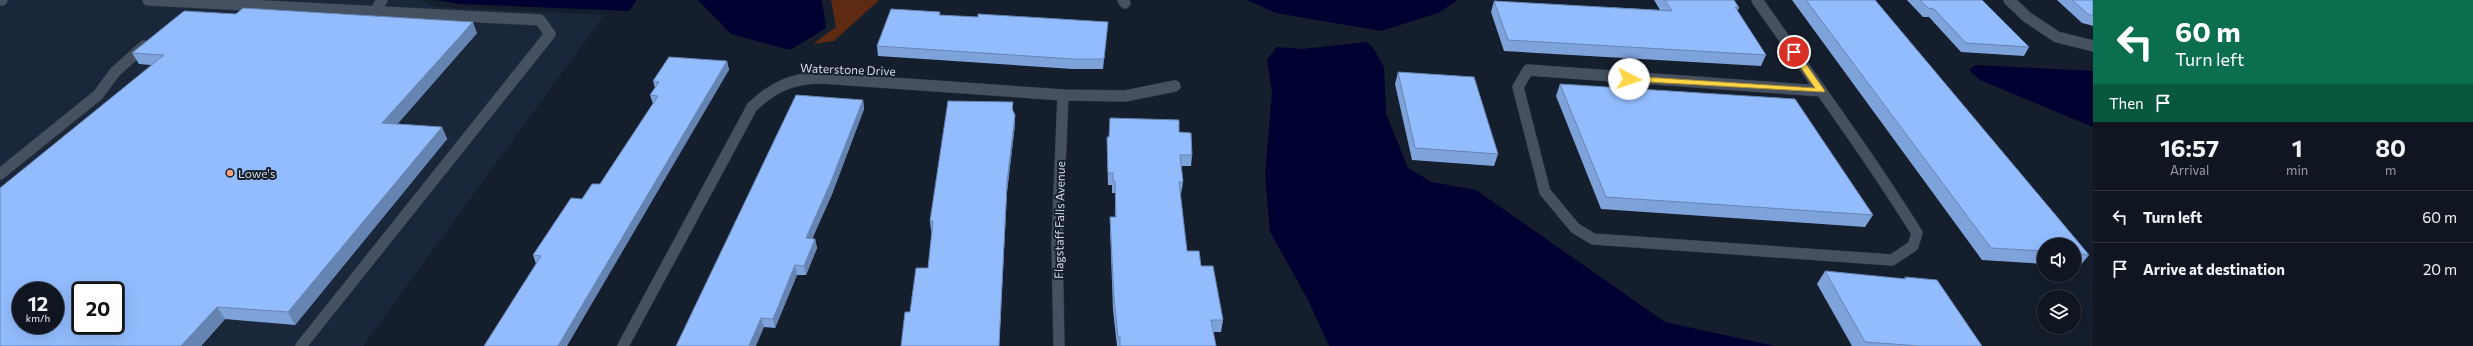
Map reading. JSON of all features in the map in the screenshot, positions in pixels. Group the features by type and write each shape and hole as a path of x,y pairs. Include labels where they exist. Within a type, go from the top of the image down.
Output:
{"street":[{"path":"148,0 200,1 374,12 540,20 550,34 302,346"},
{"path":"374,12 382,0"},
{"path":"1757,0 1821,91 1894,195 1917,233 1913,246 1892,260 1593,240 1575,228 1545,192 1518,87 1528,70 1821,91"},
{"path":"2009,0 2027,17 2057,36 2093,46"},
{"path":"188,12 200,1"},
{"path":"0,174 98,95 115,72 152,39"},
{"name":"Waterstone Drive","path":"623,346 752,107 768,91 787,81 810,78 1063,95 1125,96 1176,86"},
{"name":"Flagstaff Falls Avenue","path":"1059,346 1057,242 1063,95"}],"shaded area":[{"name":"Lowe's","path":"0,0 420,0 436,7 604,15 363,346 0,346"},
{"path":"436,0 637,0 629,11 461,4"},
{"path":"698,0 822,0 826,28 790,50 731,34"},
{"path":"831,0 879,0 834,41 813,44 836,27"},
{"path":"1247,0 1458,0 1438,13 1381,31 1276,13"},
{"path":"1367,42 1374,49 1384,67 1386,114 1408,168 1432,182 1476,190 1665,322 1775,346 1329,346 1307,298 1270,232 1265,175 1272,92 1267,60 1277,47 1302,49"},
{"path":"1976,65 2093,71 2093,127 1980,80 1969,70"}],"building":[{"path":"1665,0 1734,0 1739,8 1735,7 1766,55 1508,40 1494,1 1672,11"},
{"path":"1806,0 1875,0 2075,238 2037,238 2037,251 1991,248"},
{"path":"1920,0 1982,0 2029,47 1966,43 1934,9 1928,8"},
{"path":"2072,0 2093,0 2093,16 2088,14"},
{"name":"Lowe's","path":"243,8 473,22 382,123 442,127 288,312 217,307 181,346 0,346 0,188 164,55 132,53 184,11 236,14"},
{"path":"891,9 940,12 939,15 978,17 978,14 1108,22 1104,59 1073,59 877,46"},
{"path":"669,57 727,61 558,346 484,346 541,256 533,255 571,198 582,199 592,184 600,184 658,96 650,95 659,82 653,81"},
{"path":"1398,72 1474,77 1498,154 1415,148"},
{"path":"1560,84 1795,99 1873,215 1606,197"},
{"path":"796,95 863,100 830,184 806,238 815,239 804,266 795,265 773,319 761,318 749,346 676,346"},
{"path":"948,101 1013,102 1012,109 1015,115 1007,182 999,346 901,346 905,312 910,312 916,268 928,268 933,221 930,221"},
{"path":"1110,118 1179,120 1179,132 1191,133 1192,155 1180,155 1183,182 1179,182 1187,251 1199,251 1201,266 1213,266 1223,320 1211,320 1216,346 1120,346 1114,298 1110,217 1116,217 1115,181 1113,181 1113,173 1108,173 1107,137 1109,137"},
{"path":"2081,245 2089,255 2081,254"},
{"path":"1825,271 1906,279 1905,277 1937,280 1982,346 1920,346 1865,342"}],"place":[{"name":"Lowe's","path":"230,173"}],"route":[{"path":"1629,79 1821,91 1794,52"}]}
